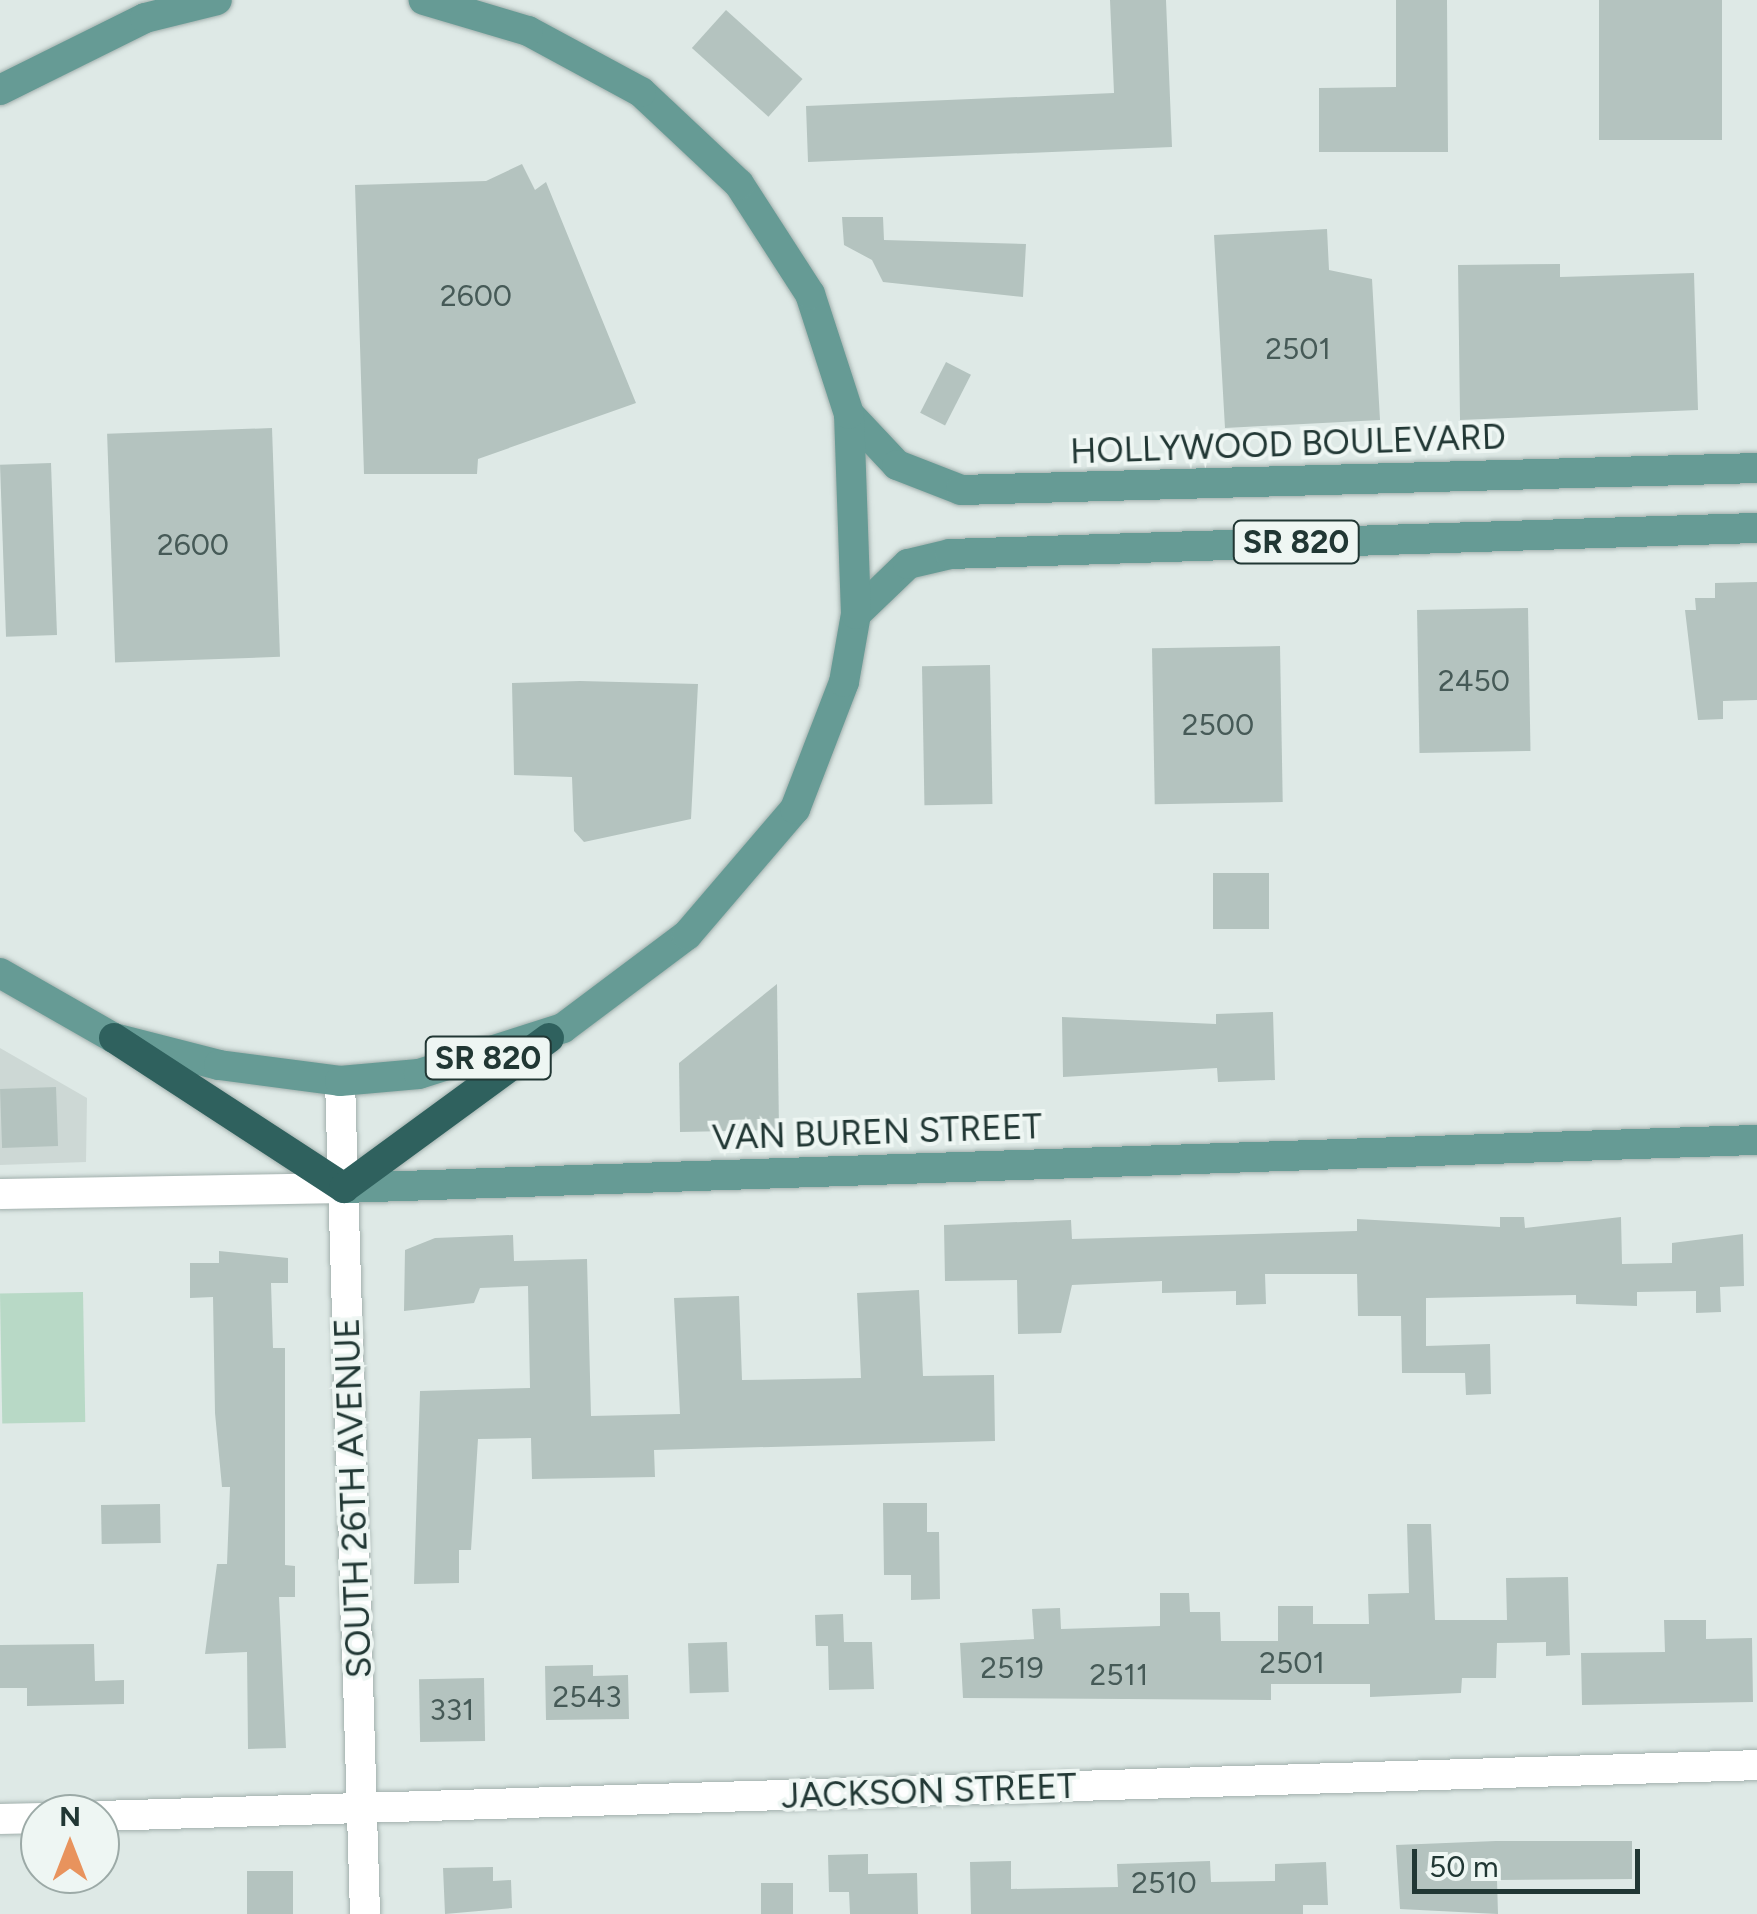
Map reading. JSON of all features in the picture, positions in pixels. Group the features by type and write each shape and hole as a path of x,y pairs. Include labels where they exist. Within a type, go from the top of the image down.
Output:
{"highway":[{"path":"114,1038 344,1188 549,1038"}],"main road":[{"path":"0,90 169,6 217,0"},
{"name":"SR 820","path":"440,2 587,60 694,136 780,236 848,414"},
{"path":"848,414 856,614"},
{"name":"HOLLYWOOD BOULEVARD","path":"848,414 897,465 961,490 1757,468"},
{"name":"SR 820","path":"0,973 114,1038 340,1081 419,1074 549,1038 687,935 795,809 844,682 856,614 908,564 950,554 1757,528"},
{"name":"VAN BUREN STREET","path":"344,1188 1757,1140"}],"street":[{"name":"SOUTH 26TH AVENUE","path":"340,1081 366,1914"},
{"name":"VAN BUREN STREET","path":"0,1194 344,1188"},
{"name":"JACKSON STREET","path":"120,1815 1757,1765"}],"shaded area":[{"path":"0,1048 87,1098 86,1162 0,1165"}],"green space":[{"path":"83,1292 85,1422 2,1423 0,1293"}],"building":[{"path":"1110,0 1166,0 1172,147 808,162 806,106 1114,93"},
{"path":"1396,0 1447,0 1448,152 1319,152 1319,88 1396,87"},
{"path":"1599,0 1722,0 1722,140 1599,140"},
{"path":"726,10 803,79 768,117 692,48"},
{"path":"522,164 535,190 546,182 636,403 478,459 477,474 364,474 355,185 486,181"},
{"path":"842,217 883,217 884,240 1026,244 1023,297 883,282 872,260 844,245"},
{"path":"1327,229 1329,270 1372,279 1380,420 1225,428 1214,235"},
{"path":"1560,264 1560,277 1694,273 1698,410 1460,420 1458,265"},
{"path":"946,362 971,375 945,425 920,413"},
{"path":"272,428 280,657 115,663 107,434"},
{"path":"51,463 57,635 6,637 0,465"},
{"path":"1757,582 1757,700 1723,701 1723,719 1698,720 1685,610 1696,610 1695,598 1715,598 1715,583"},
{"path":"1528,608 1530,751 1420,753 1417,610"},
{"path":"1280,646 1283,802 1155,804 1152,648"},
{"path":"990,665 992,804 924,805 922,666"},
{"path":"512,683 698,684 691,819 584,842 574,831 572,777 514,775"},
{"path":"1213,873 1269,873 1269,929 1213,929"},
{"path":"777,984 779,1130 680,1132 679,1063"},
{"path":"1273,1012 1275,1080 1218,1082 1217,1068 1063,1077 1062,1017 1216,1024 1216,1014"},
{"path":"56,1087 58,1146 2,1148 0,1089"},
{"path":"1500,1217 1524,1217 1525,1228 1621,1217 1622,1264 1672,1263 1672,1243 1743,1234 1744,1286 1720,1287 1721,1312 1696,1313 1696,1291 1637,1292 1637,1306 1576,1304 1576,1295 1426,1298 1426,1346 1490,1344 1491,1394 1466,1395 1465,1373 1402,1373 1401,1316 1358,1316 1357,1274 1265,1274 1266,1304 1236,1305 1236,1291 1162,1293 1162,1281 1072,1285 1061,1333 1018,1334 1017,1280 945,1281 944,1225 1071,1220 1072,1239 1357,1231 1357,1219 1500,1227"},
{"path":"513,1235 514,1261 587,1259 591,1416 680,1414 674,1298 739,1296 742,1380 861,1378 857,1293 919,1290 923,1376 994,1375 995,1441 654,1450 655,1477 532,1479 531,1438 478,1439 471,1550 459,1550 459,1583 414,1584 420,1391 530,1388 528,1286 480,1288 474,1303 404,1311 405,1250 435,1238"},
{"path":"219,1251 288,1258 288,1283 271,1283 273,1348 285,1348 285,1565 295,1566 295,1597 279,1597 286,1748 248,1749 247,1652 205,1654 217,1564 227,1564 230,1487 222,1487 215,1413 213,1297 190,1298 190,1263 219,1263"},
{"path":"883,1503 927,1503 927,1532 939,1532 940,1599 911,1600 911,1575 884,1575"},
{"path":"160,1504 161,1543 102,1544 101,1505"},
{"path":"1407,1524 1431,1524 1435,1620 1507,1620 1506,1578 1568,1577 1570,1655 1546,1656 1546,1642 1497,1643 1496,1678 1462,1678 1461,1693 1370,1697 1370,1684 1271,1684 1271,1700 963,1698 960,1643 1034,1639 1032,1609 1060,1608 1061,1629 1160,1626 1160,1593 1189,1593 1190,1612 1220,1612 1221,1641 1278,1641 1278,1606 1313,1606 1313,1624 1369,1624 1368,1594 1409,1593"},
{"path":"843,1614 844,1642 872,1642 874,1689 829,1690 828,1646 816,1646 815,1615"},
{"path":"1664,1620 1706,1620 1706,1639 1752,1638 1753,1702 1582,1705 1581,1653 1665,1652"},
{"path":"727,1642 729,1692 690,1693 688,1643"},
{"path":"94,1644 95,1681 124,1680 124,1704 27,1706 27,1688 0,1688 0,1645"},
{"path":"593,1665 593,1676 628,1675 629,1719 546,1720 545,1666"},
{"path":"484,1678 485,1741 420,1742 419,1679"},
{"path":"1632,1841 1632,1879 1497,1880 1498,1914 1400,1909 1396,1845"},
{"path":"868,1854 868,1874 917,1873 918,1914 850,1914 849,1892 829,1892 828,1855"},
{"path":"1011,1861 1011,1889 1118,1887 1117,1864 1210,1861 1211,1882 1275,1881 1275,1864 1326,1862 1328,1905 1303,1905 1303,1914 971,1914 970,1862"},
{"path":"493,1867 493,1881 511,1880 512,1908 445,1914 443,1868"},
{"path":"247,1871 293,1871 293,1914 247,1914"},
{"path":"761,1883 793,1883 793,1914 761,1914"}]}
